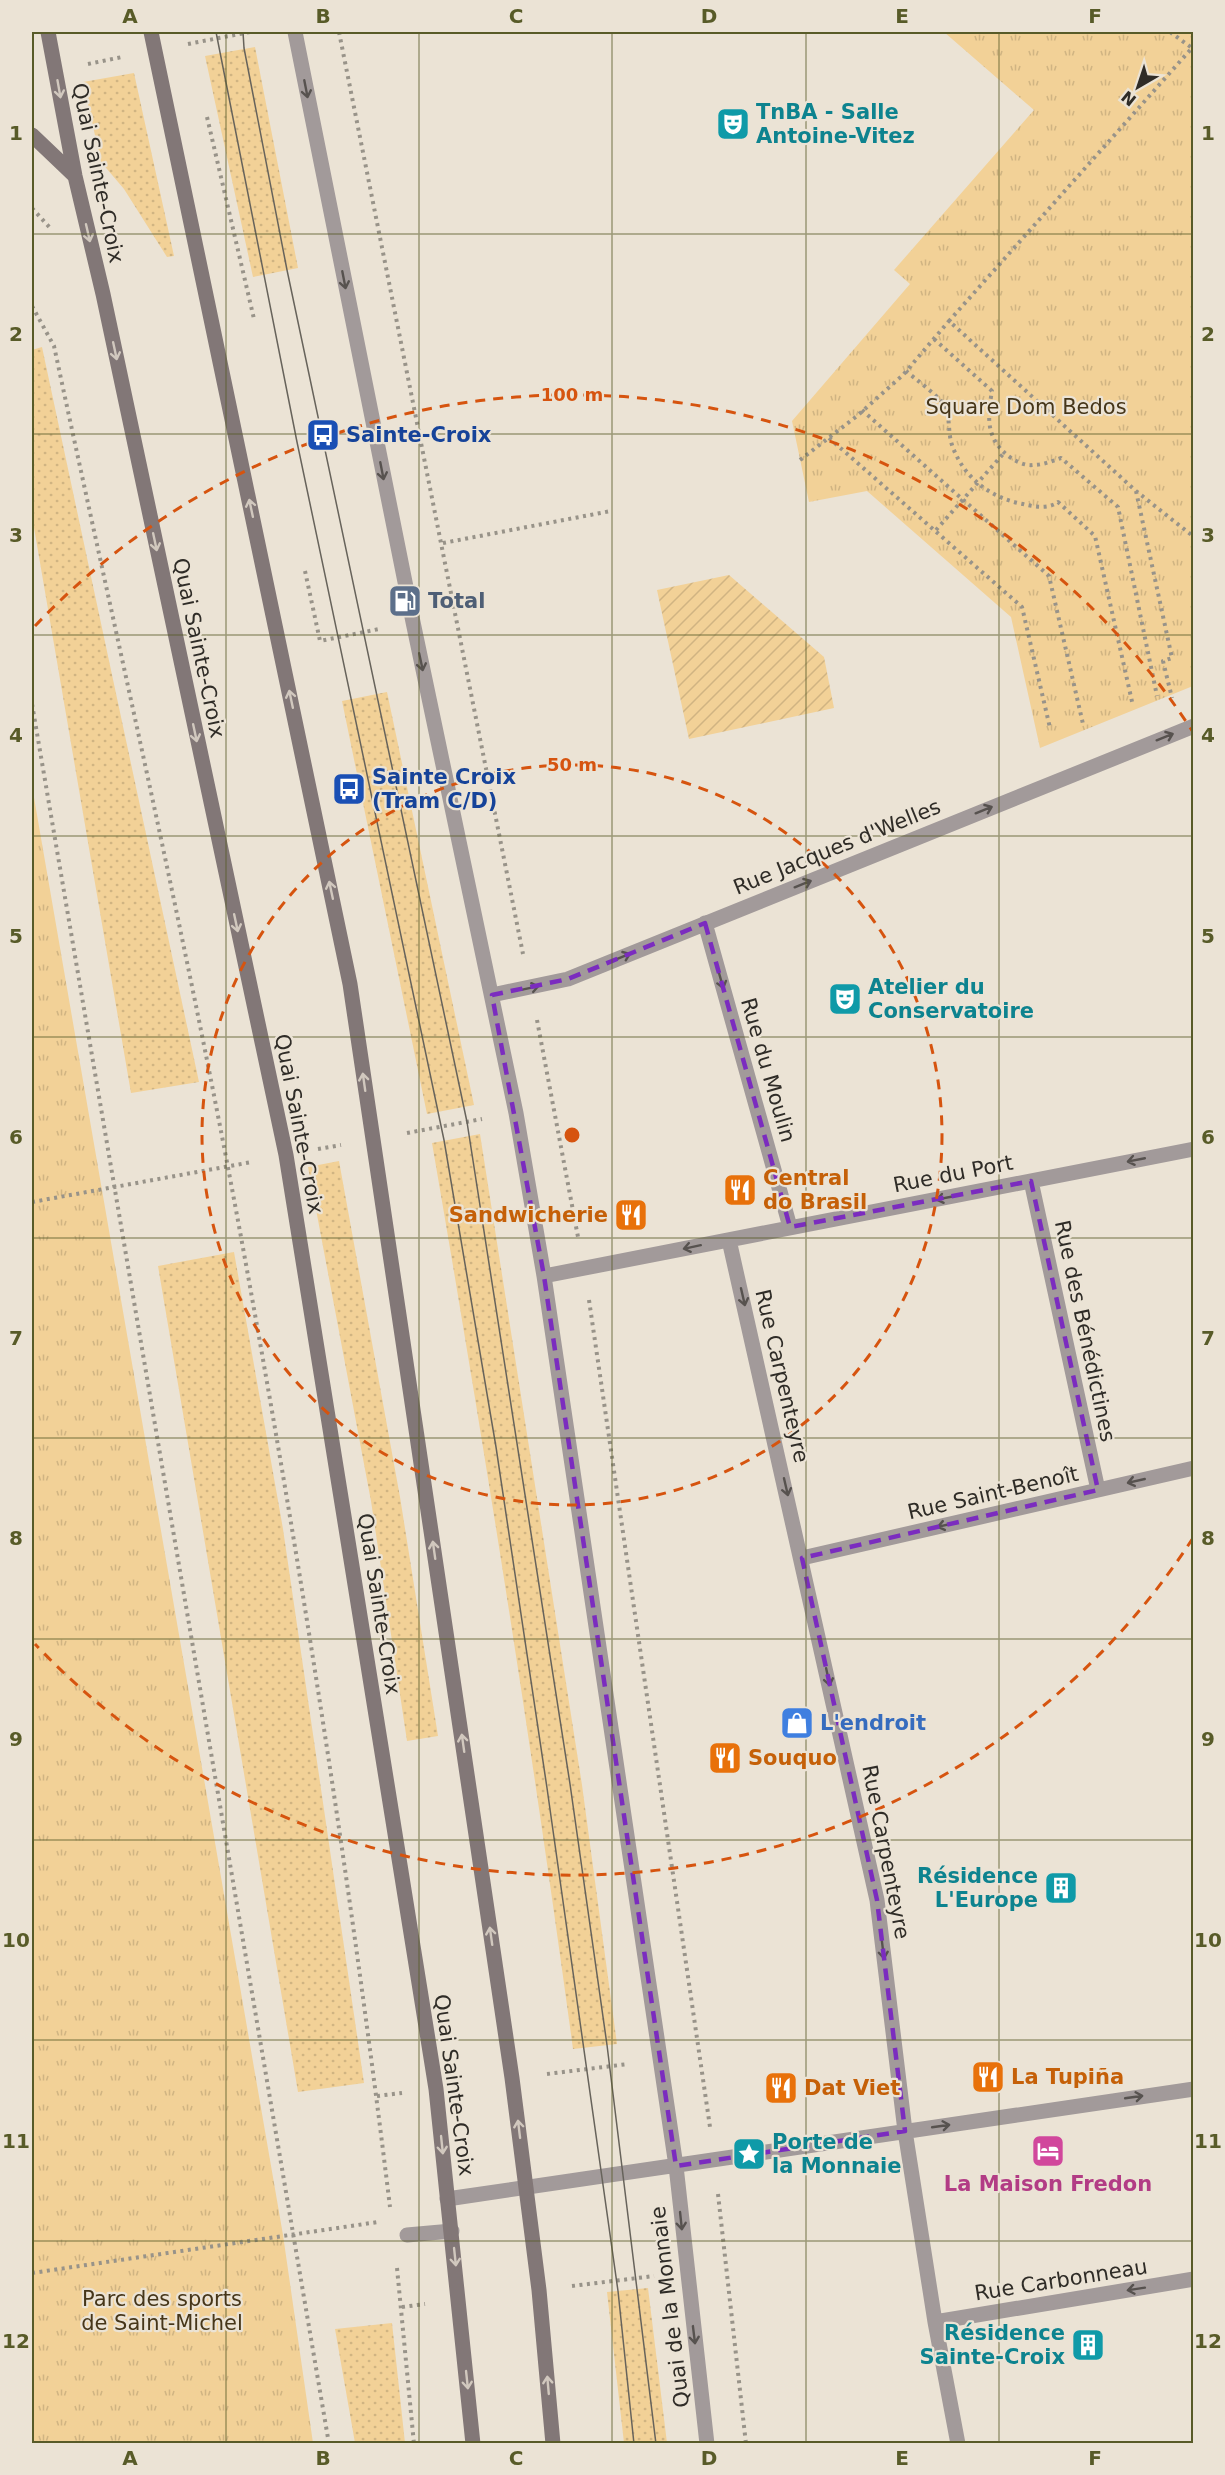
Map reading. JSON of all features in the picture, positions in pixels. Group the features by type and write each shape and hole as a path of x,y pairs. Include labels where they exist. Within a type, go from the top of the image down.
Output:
{"main road":[{"name":"Quai Sainte-Croix","path":"48,32 75,176 103,294 286,1155 436,2089 447,2199"},
{"path":"151,32 350,984 511,2067 539,2290 553,2444"},
{"path":"32,135 75,176"},
{"path":"447,2199 473,2444"}],"street":[{"path":"295,32 413,622 492,995 544,1276 676,2166"},
{"name":"Rue Jacques d'Welles","path":"492,995 568,979 1188,728"},
{"name":"Rue du Moulin","path":"705,923 790,1227"},
{"name":"Rue du Port","path":"544,1276 1194,1149"},
{"name":"Rue des Bénédictines","path":"1031,1181 1098,1490"},
{"name":"Rue Carpenteyre","path":"729,1239 877,1900 904,2131 935,2322 958,2444"},
{"name":"Rue Saint-Benoît","path":"802,1558 1194,1468"},
{"name":"Quai Sainte-Croix","path":"447,2199 1194,2089"},
{"name":"Quai de la Monnaie","path":"676,2166 707,2444"},
{"path":"407,2235 452,2231"},
{"name":"Rue Carbonneau","path":"935,2322 1194,2279"}],"path":[{"path":"56,71 250,32"},
{"path":"339,32 443,543 584,1269 714,2160 746,2444"},
{"path":"800,460 906,371 1193,49 1170,32"},
{"path":"189,44 192,55"},
{"path":"206,112 254,319"},
{"path":"32,306 54,346 210,1080 244,1251 315,1668 377,2096 392,2220 407,2235"},
{"path":"949,321 1136,491 1194,537"},
{"path":"934,339 992,391 988,424 995,444 1004,453 1015,461 1030,465 1061,459 1118,507 1157,696"},
{"path":"906,371 946,407 952,446 968,474 978,483 1001,499 1013,502 1042,507 1058,502 1095,536 1133,706"},
{"path":"862,410 1049,576 1083,724"},
{"path":"829,438 1022,607 1050,728"},
{"path":"936,530 1004,453"},
{"path":"1136,491 1172,658 1163,661 1171,696 1188,728"},
{"path":"443,543 611,511"},
{"path":"305,571 320,640 457,614"},
{"path":"32,704 112,1187 329,2444"},
{"path":"32,1202 227,1166"},
{"path":"32,2273 392,2220"},
{"path":"397,2263 414,2444"}],"highlighted area":[{"path":"705,923 790,1227 1031,1181 1098,1490 802,1558 877,1900 905,2131 676,2166 544,1276 492,995 568,979"}],"green space":[{"name":"Square Dom Bedos","path":"944,32 1193,32 1194,450 1191,459 1194,474 1193,686 1040,748 1011,617 867,491 809,502 792,421 910,284 894,270 1034,110"},
{"path":"255,47 298,268 253,277 205,56"},
{"path":"134,73 174,256 167,257 124,189 101,162 83,82"},
{"path":"42,347 199,1082 131,1093 32,516 32,350"},
{"path":"729,575 824,657 834,708 689,739 657,590"},
{"path":"387,692 474,1105 427,1114 342,701"},
{"name":"Parc des sports de Saint-Michel","path":"32,786 283,2235 313,2443 32,2443"},
{"path":"480,1134 582,1785 617,2044 573,2049 507,1595 432,1143"},
{"path":"339,1161 400,1497 438,1736 407,1741 371,1501 308,1167"},
{"path":"234,1252 283,1529 364,2083 298,2092 158,1266"},
{"path":"648,2288 667,2443 624,2443 607,2292"},
{"path":"392,2323 405,2443 355,2443 335,2329"}],"tram line":[{"path":"216,32 297,442 444,1140 496,1447 547,1788 618,2291 634,2444"},
{"path":"243,32 244,48 287,270 467,1122 570,1784 607,2045 656,2444"}],"place":[{"name":"TnBA - Salle Antoine-Vitez","path":"733,124"},
{"name":"Sainte-Croix","path":"323,435"},
{"name":"Total","path":"405,601"},
{"name":"Sainte Croix (Tram C/D)","path":"349,789"},
{"name":"Atelier du Conservatoire","path":"845,999"},
{"name":"Central do Brasil","path":"740,1190"},
{"name":"Sandwicherie","path":"631,1215"},
{"name":"L'endroit","path":"797,1723"},
{"name":"Souquo","path":"725,1758"},
{"name":"Résidence L'Europe","path":"1061,1888"},
{"name":"La Tupiña","path":"988,2077"},
{"name":"Dat Viet","path":"781,2088"},
{"name":"La Maison Fredon","path":"1048,2151"},
{"name":"Porte de la Monnaie","path":"749,2154"},
{"name":"Résidence Sainte-Croix","path":"1088,2345"}]}
